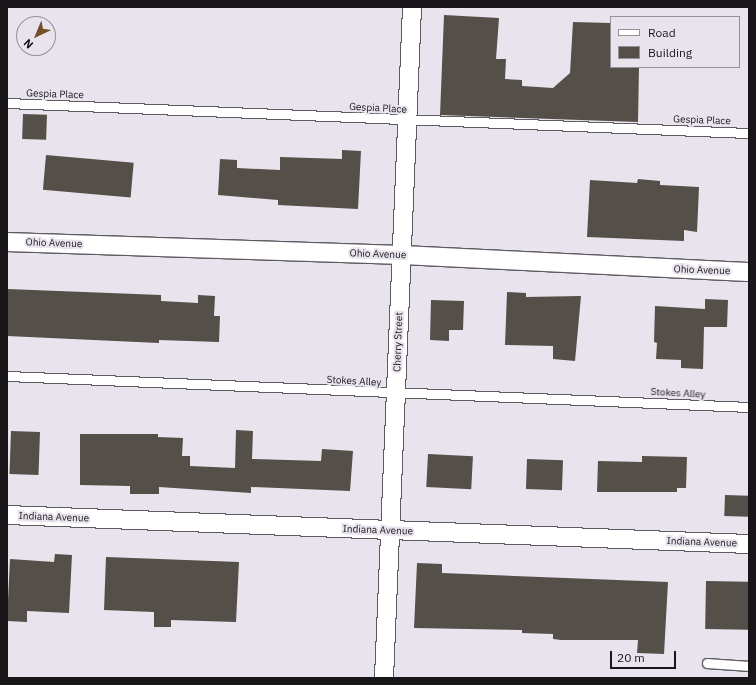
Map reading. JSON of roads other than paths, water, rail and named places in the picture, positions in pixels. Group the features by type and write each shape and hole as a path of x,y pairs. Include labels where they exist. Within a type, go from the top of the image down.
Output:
{"street":[{"name":"Cherry Street","path":"384,678 412,7"},
{"name":"Ohio Avenue","path":"7,242 402,255 749,272"},
{"name":"Indiana Avenue","path":"7,515 749,544"}],"lane":[{"name":"Gespia Place","path":"7,103 749,133"},
{"name":"Stokes Alley","path":"7,376 395,394 749,407"},
{"path":"707,664 749,666"}]}
